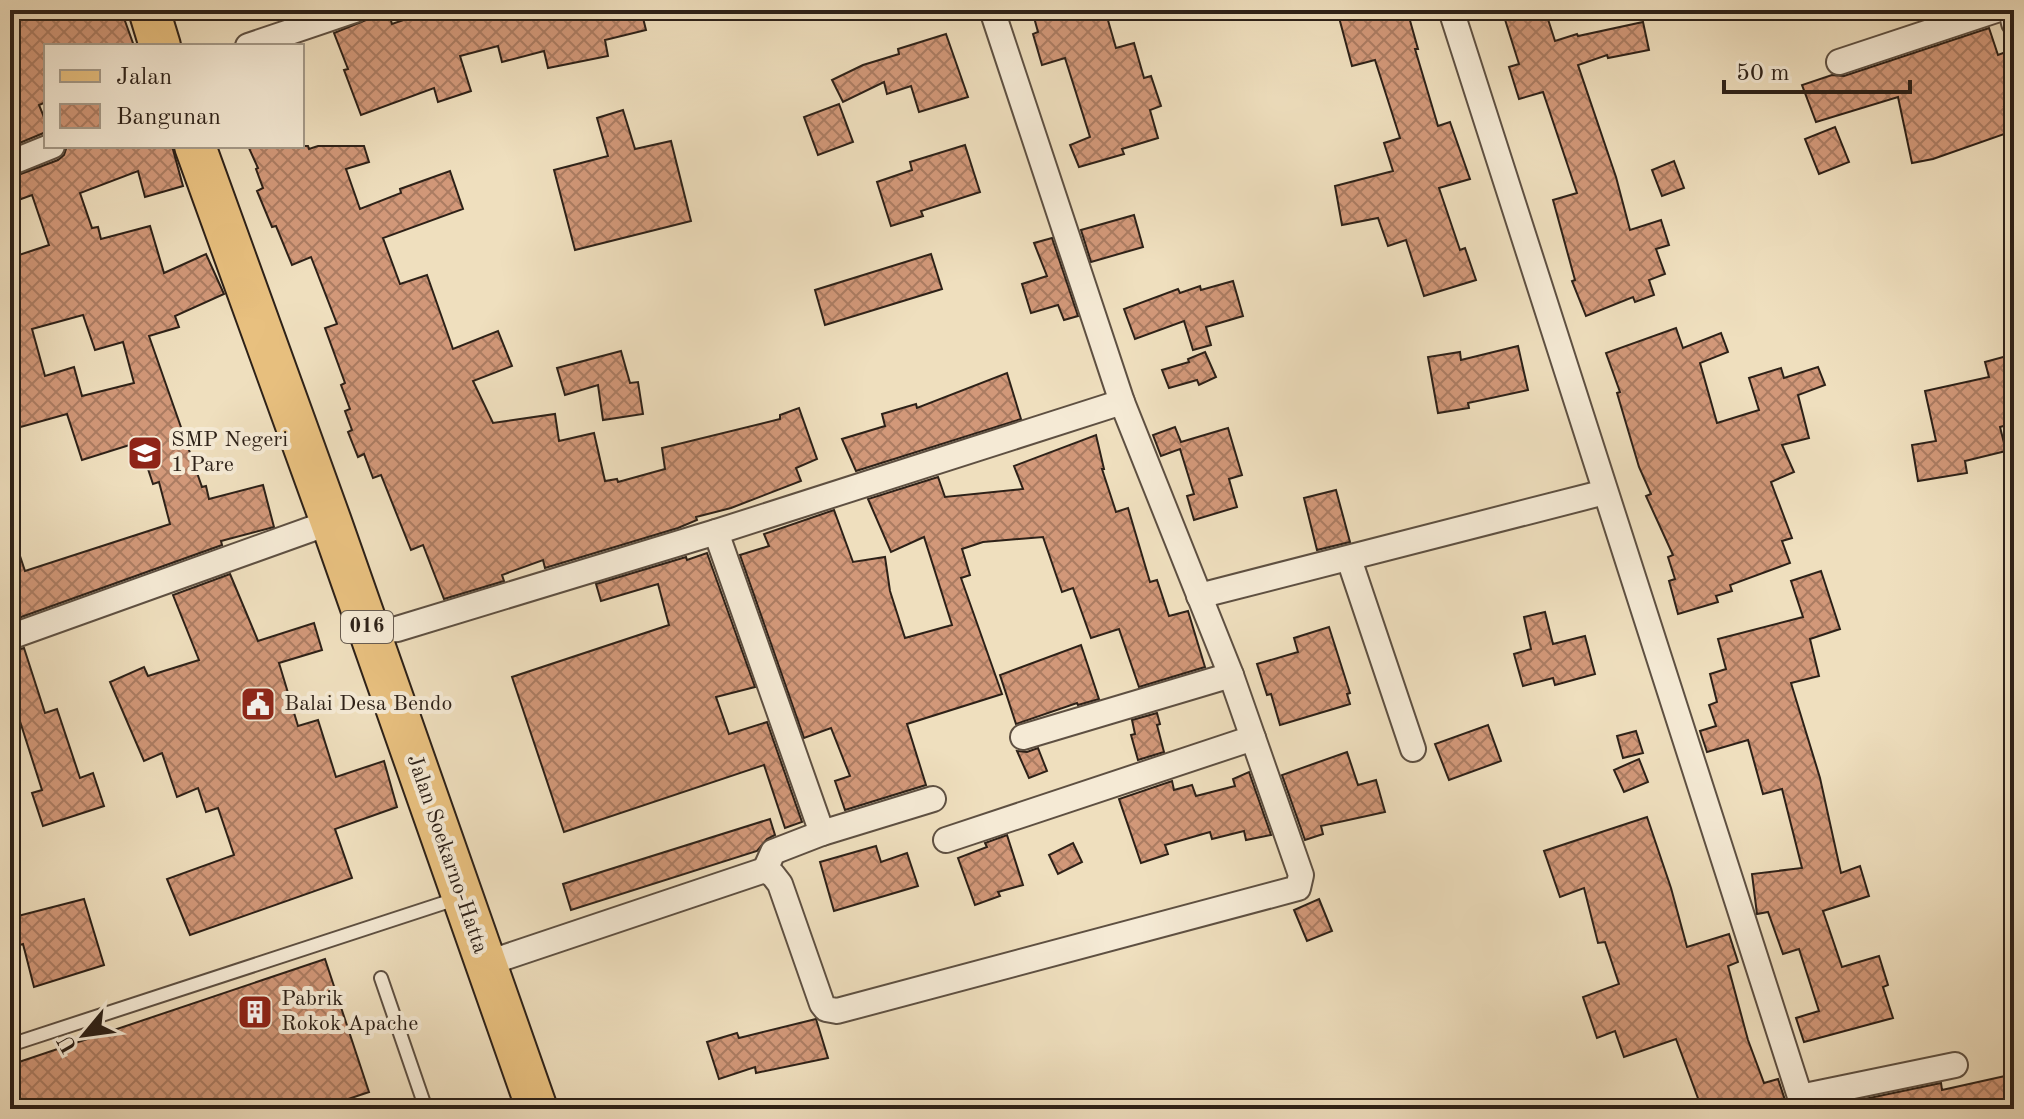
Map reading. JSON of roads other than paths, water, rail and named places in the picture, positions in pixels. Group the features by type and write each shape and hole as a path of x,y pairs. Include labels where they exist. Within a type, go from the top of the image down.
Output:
{"main road":[{"path":"149,10 159,44"},
{"name":"Jalan Soekarno-Hatta","path":"196,148 537,1109"}],"street":[{"path":"254,44 355,10"},
{"path":"765,870 780,884 822,1004 832,1011 1298,888 1301,875 1231,675 1122,402 992,10"},
{"path":"1451,10 1802,1103 1955,1065"},
{"path":"1839,62 1996,10"},
{"path":"2011,10 2014,23"},
{"path":"10,163 47,148"},
{"path":"369,632 397,629 716,532 1122,402"},
{"path":"1199,596 1605,492"},
{"path":"10,637 331,522"},
{"path":"716,532 822,833"},
{"path":"1349,559 1413,749"},
{"path":"1023,737 1231,675"},
{"path":"946,840 1253,738"},
{"path":"485,964 765,870 773,852 822,833 933,799"}],"lane":[{"path":"10,1045 462,897"},
{"path":"381,978 426,1109"}],"place":[{"name":"SMP Negeri 1 Pare","path":"145,453"},
{"name":"Balai Desa Bendo","path":"258,704"},
{"name":"Pabrik Rokok Apache","path":"255,1012"}]}
